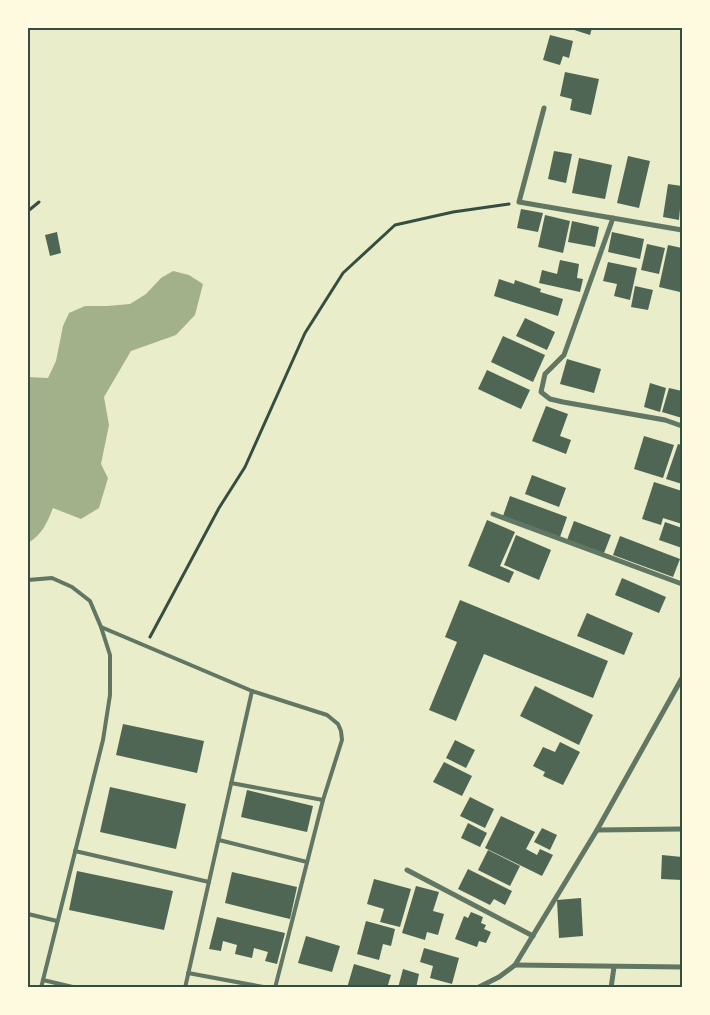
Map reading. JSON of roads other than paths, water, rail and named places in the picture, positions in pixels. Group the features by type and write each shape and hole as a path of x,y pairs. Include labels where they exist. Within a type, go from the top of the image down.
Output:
{"street":[{"path":"544,108 519,202 682,230"},
{"path":"613,218 564,355 545,374 541,392 550,399 665,420 682,426"},
{"path":"493,514 682,584"},
{"path":"477,988 499,977 515,966 597,830 682,678"},
{"path":"597,830 682,829"},
{"path":"407,870 533,936"},
{"path":"515,966 682,967"},
{"path":"611,988 614,967"}],"lane":[{"path":"28,580 52,578 72,588 90,601 110,655 110,695 103,740 41,988"},
{"path":"101,627 252,691 327,715 338,724 342,740 323,800 275,988"},
{"path":"185,988 252,691"},
{"path":"231,783 323,800"},
{"path":"218,840 307,862"},
{"path":"75,851 209,882"},
{"path":"28,914 57,921"},
{"path":"188,974 269,988"},
{"path":"43,980 77,988"}]}
